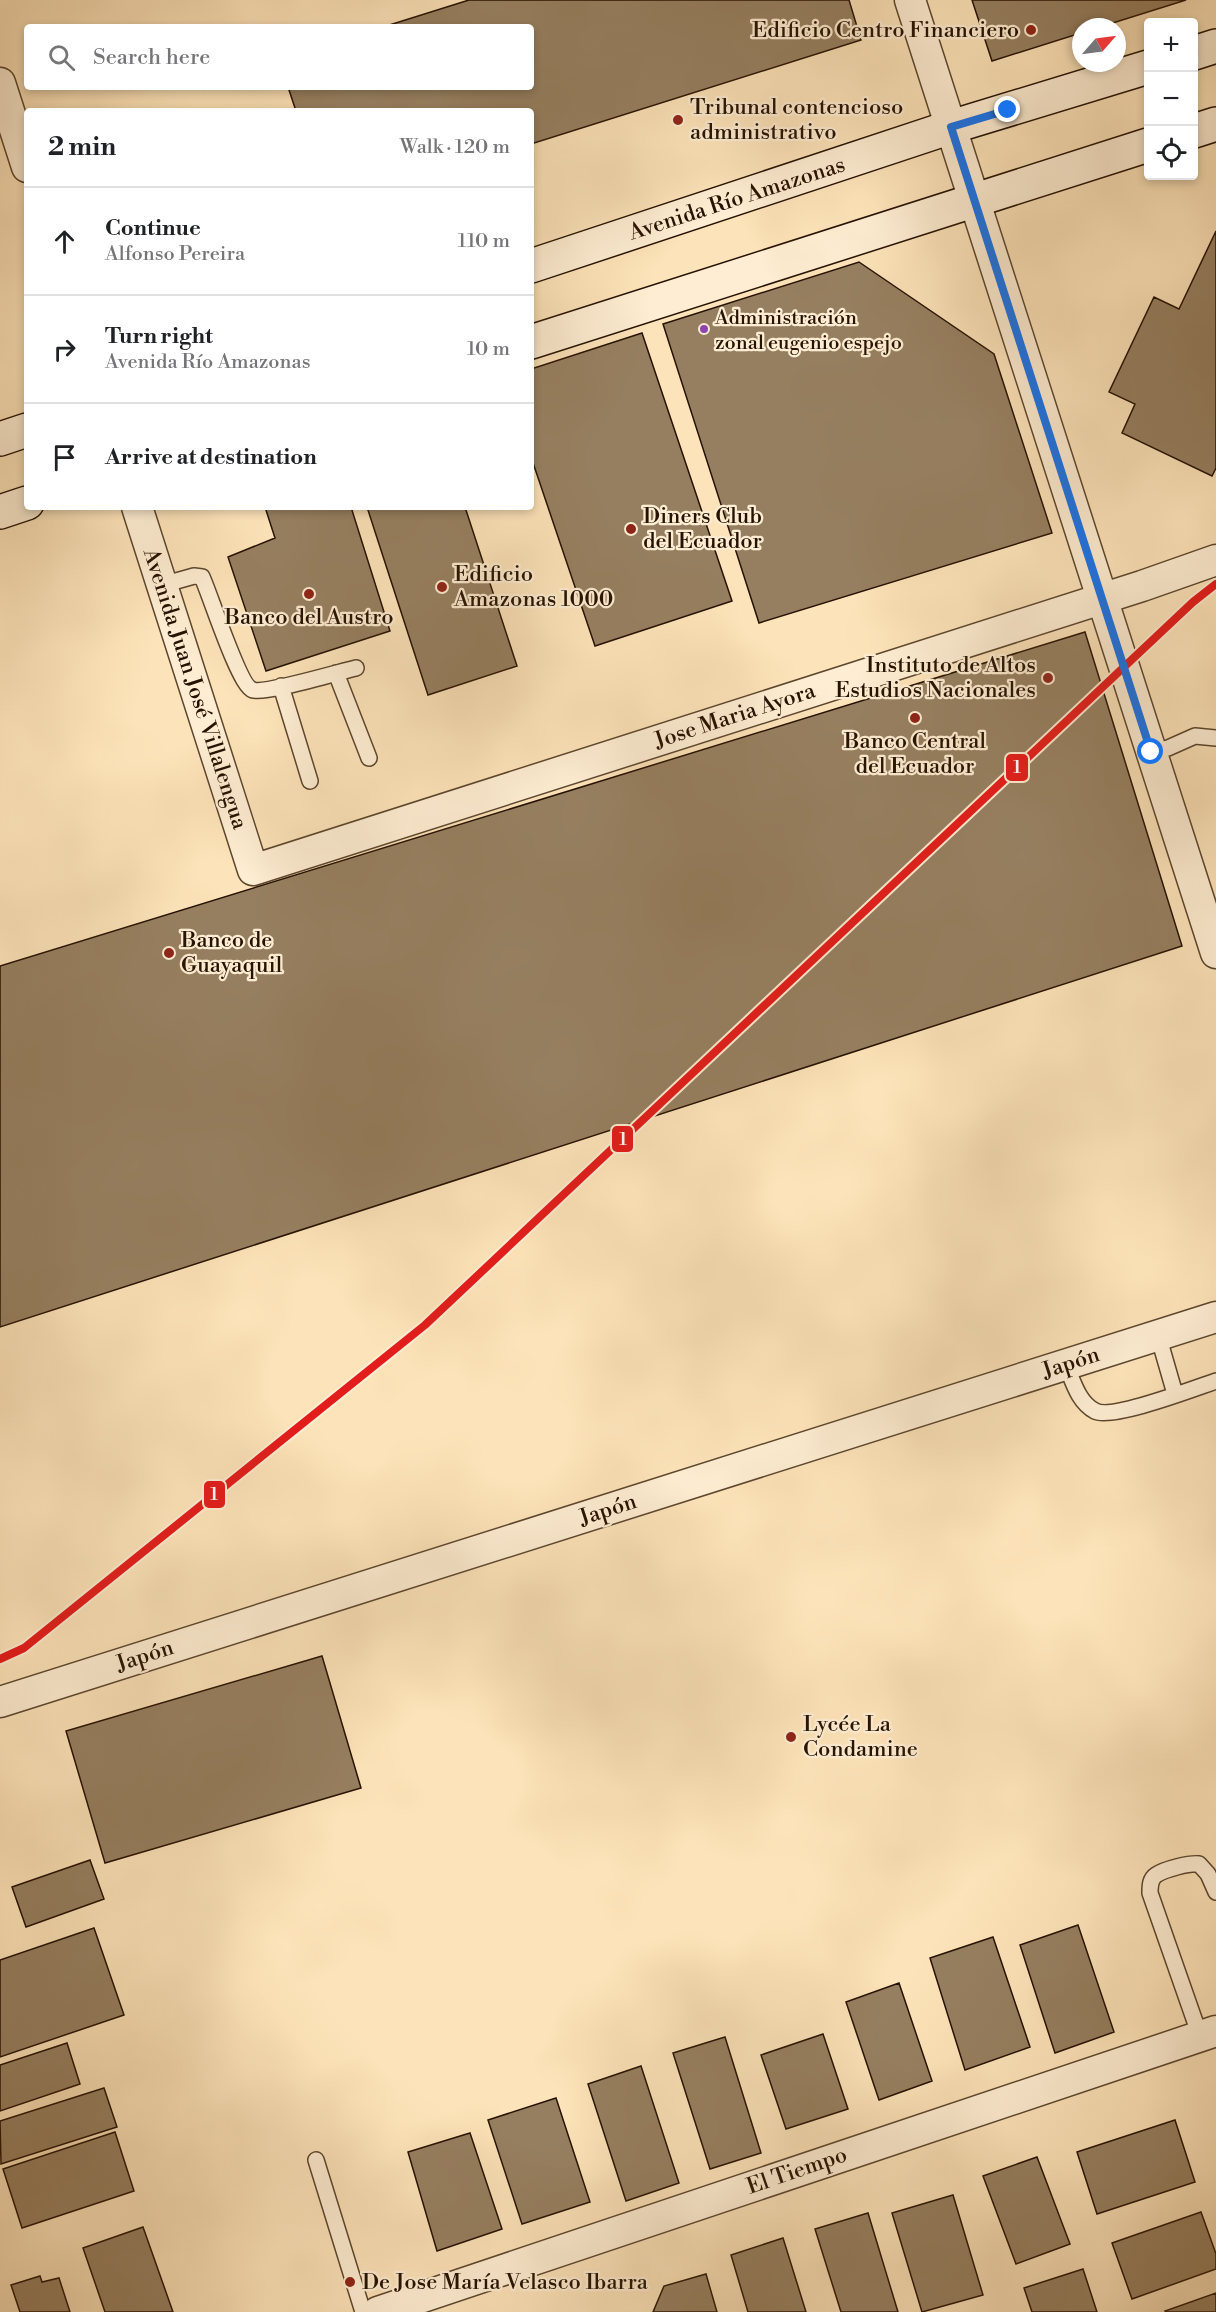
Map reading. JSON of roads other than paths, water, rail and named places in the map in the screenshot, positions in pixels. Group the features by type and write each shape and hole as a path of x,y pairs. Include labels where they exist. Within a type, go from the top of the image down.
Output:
{"main road":[{"path":"1198,52 1216,46"},
{"name":"Avenida Río Amazonas","path":"534,265 951,127 1144,69"},
{"path":"1198,130 1216,124"},
{"path":"534,341 1144,147"},
{"path":"0,439 24,431"},
{"path":"0,512 24,504"}],"street":[{"path":"910,0 1151,752 1209,910 1216,953"},
{"path":"0,83 24,158"},
{"name":"Avenida Juan José Villalengua","path":"138,510 253,870"},
{"name":"Jose Maria Ayora","path":"253,870 1216,560"},
{"name":"Japón","path":"0,1702 1216,1317"},
{"name":"El Tiempo","path":"378,2312 1208,2034"}],"lane":[{"path":"162,585 194,576 202,577 235,662 249,687 254,690 356,668"},
{"path":"336,673 369,758"},
{"path":"281,686 310,781"},
{"path":"1151,752 1168,748 1195,736 1216,738"},
{"path":"1158,1335 1176,1394"},
{"path":"1066,1365 1079,1395 1097,1412 1132,1408 1216,1381"},
{"path":"1208,2034 1150,1893 1151,1882 1156,1875 1190,1863 1199,1864 1208,1874 1216,1893"},
{"path":"316,2160 363,2312"}],"place":[{"name":"Edificio Centro Financiero","path":"1031,30"},
{"name":"Tribunal contencioso administrativo","path":"678,120"},
{"name":"Administración zonal eugenio espejo","path":"704,329"},
{"name":"Diners Club del Ecuador","path":"631,529"},
{"name":"Edificio Amazonas 1000","path":"442,587"},
{"name":"Banco del Austro","path":"309,594"},
{"name":"Instituto de Altos Estudios Nacionales","path":"1048,678"},
{"name":"Banco Central del Ecuador","path":"915,718"},
{"name":"Banco de Guayaquil","path":"169,953"},
{"name":"Lycée La Condamine","path":"791,1737"},
{"name":"De Jose María Velasco Ibarra","path":"350,2282"}]}
